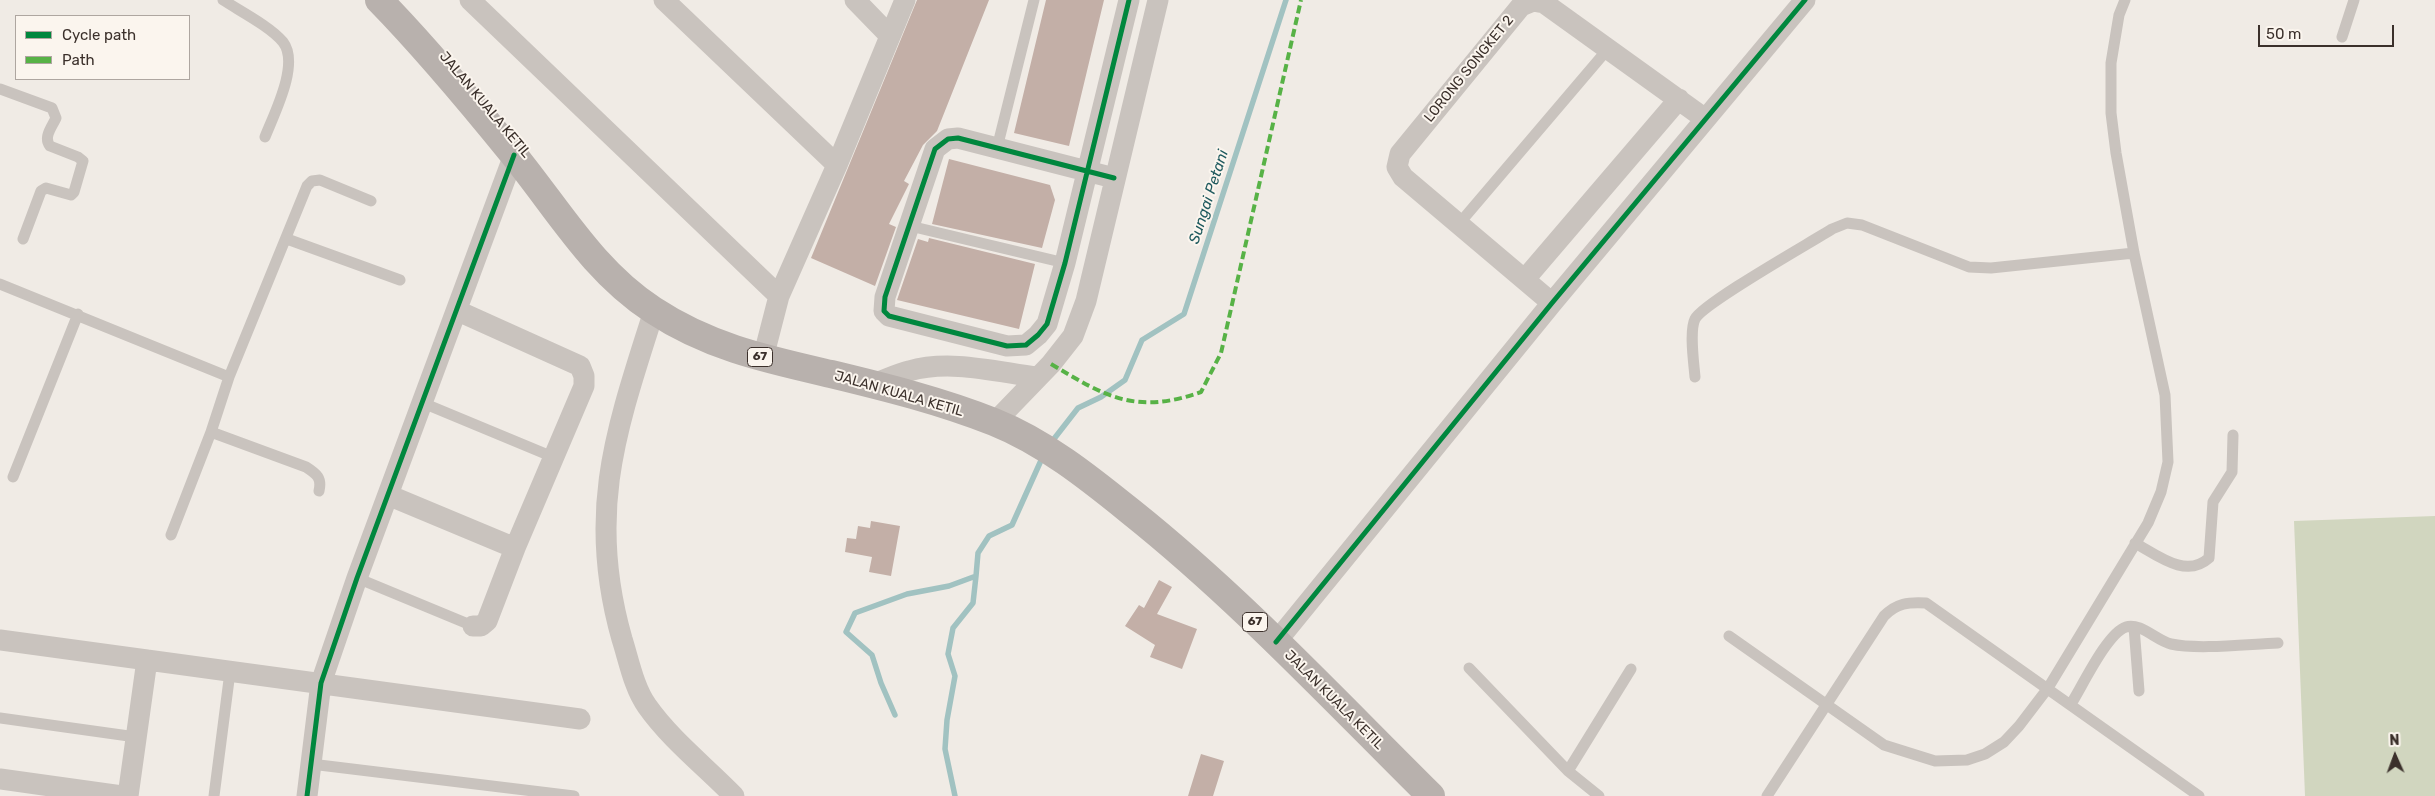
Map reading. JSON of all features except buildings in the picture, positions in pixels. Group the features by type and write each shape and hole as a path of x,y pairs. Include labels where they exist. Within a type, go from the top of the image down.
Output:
{"main road":[{"name":"JALAN KUALA KETIL","path":"379,0 514,155 573,235 603,270 654,311 712,342 763,358 873,384 995,422 1023,436 1066,462 1156,531 1276,642 1431,796"}],"street":[{"path":"470,0 779,296"},
{"path":"664,0 837,165"},
{"path":"855,0 890,36"},
{"path":"763,358 779,296 837,165 904,0"},
{"path":"1114,178 1086,171 958,138 942,142 935,149 885,297 884,311 888,316 1008,346 1026,344 1038,335 1047,324 1065,263 1086,171 1129,0"},
{"path":"995,422 1073,336 1086,301 1158,0"},
{"name":"LORONG SONGKET 2","path":"1458,225 1403,177 1397,167 1400,154 1520,6 1532,1 1544,3 1704,118"},
{"path":"1276,642 1800,2"},
{"path":"1525,279 1679,99"},
{"path":"307,796 321,683 357,578 514,155"},
{"path":"1458,225 1552,303"},
{"path":"458,310 580,366 584,376 584,386 515,548 487,620 481,626 473,626"},
{"path":"654,311 614,442 605,517 606,566 618,623 632,674 647,705 666,728 734,796"},
{"path":"873,384 911,370 942,367 972,368 1037,377"},
{"path":"388,495 515,548"},
{"path":"0,640 580,719"},
{"path":"128,796 147,660"},
{"path":"0,779 122,796"}],"lane":[{"path":"223,0 283,42 289,58 288,75 265,137"},
{"path":"997,148 1034,0"},
{"path":"1729,636 1884,745 1935,761 1967,760 1985,754 2004,742 2019,726 2048,688 2148,523 2165,479 2168,455 2165,395 2134,253 2116,153 2111,113 2110,63 2119,15 2125,0"},
{"path":"2342,37 2354,0"},
{"path":"1458,225 1607,50"},
{"path":"0,89 52,108 56,118 47,138 48,143 50,146 78,157 83,162 74,192 71,194 52,188 46,188 41,191 23,239"},
{"path":"171,535 211,432 229,377 306,186 312,181 320,180 371,201"},
{"path":"1695,377 1693,330 1695,319 1719,299 1832,229 1847,223 1862,225 1969,266 1991,268 2134,253"},
{"path":"910,226 1065,263"},
{"path":"286,239 400,280"},
{"path":"0,284 78,314 229,377"},
{"path":"13,477 78,314"},
{"path":"423,403 553,457"},
{"path":"211,432 306,467 318,475 321,483 319,491"},
{"path":"2135,543 2180,566 2202,564 2209,558 2214,502 2232,472 2233,435"},
{"path":"357,578 473,626"},
{"path":"1767,796 1884,616 1893,607 1908,602 1926,603 2199,796"},
{"path":"2071,704 2110,641 2126,627 2134,626 2159,640 2182,646 2278,643"},
{"path":"2134,626 2139,691"},
{"path":"1469,668 1568,771 1595,795"},
{"path":"1568,771 1631,669"},
{"path":"214,796 230,672"},
{"path":"0,718 136,737"},
{"path":"311,764 574,796"}],"green space":[{"path":"2435,516 2435,796 2305,796 2294,521"}],"waterway":[{"name":"Sungai Petani","path":"1050,444 1078,408 1101,397 1125,380 1142,340 1184,314 1286,0"},
{"path":"895,715 881,683 872,655 846,632 855,613 907,594 949,586 976,576 978,553 989,536 1012,525 1043,456"},
{"path":"955,796 945,749 947,720 955,676 948,654 953,628 973,603 976,576"}],"marked path":[{"path":"1051,364 1088,386 1122,399 1139,402 1158,402 1178,399 1201,392 1221,353 1301,0"}],"cycle path":[{"path":"1114,178 958,138 948,139 935,149 885,297 884,311 889,316 1007,346 1026,345 1047,324 1065,263 1129,0"},
{"path":"1276,642 1552,303 1805,0"},
{"path":"307,796 321,683 357,578 514,155"}]}
